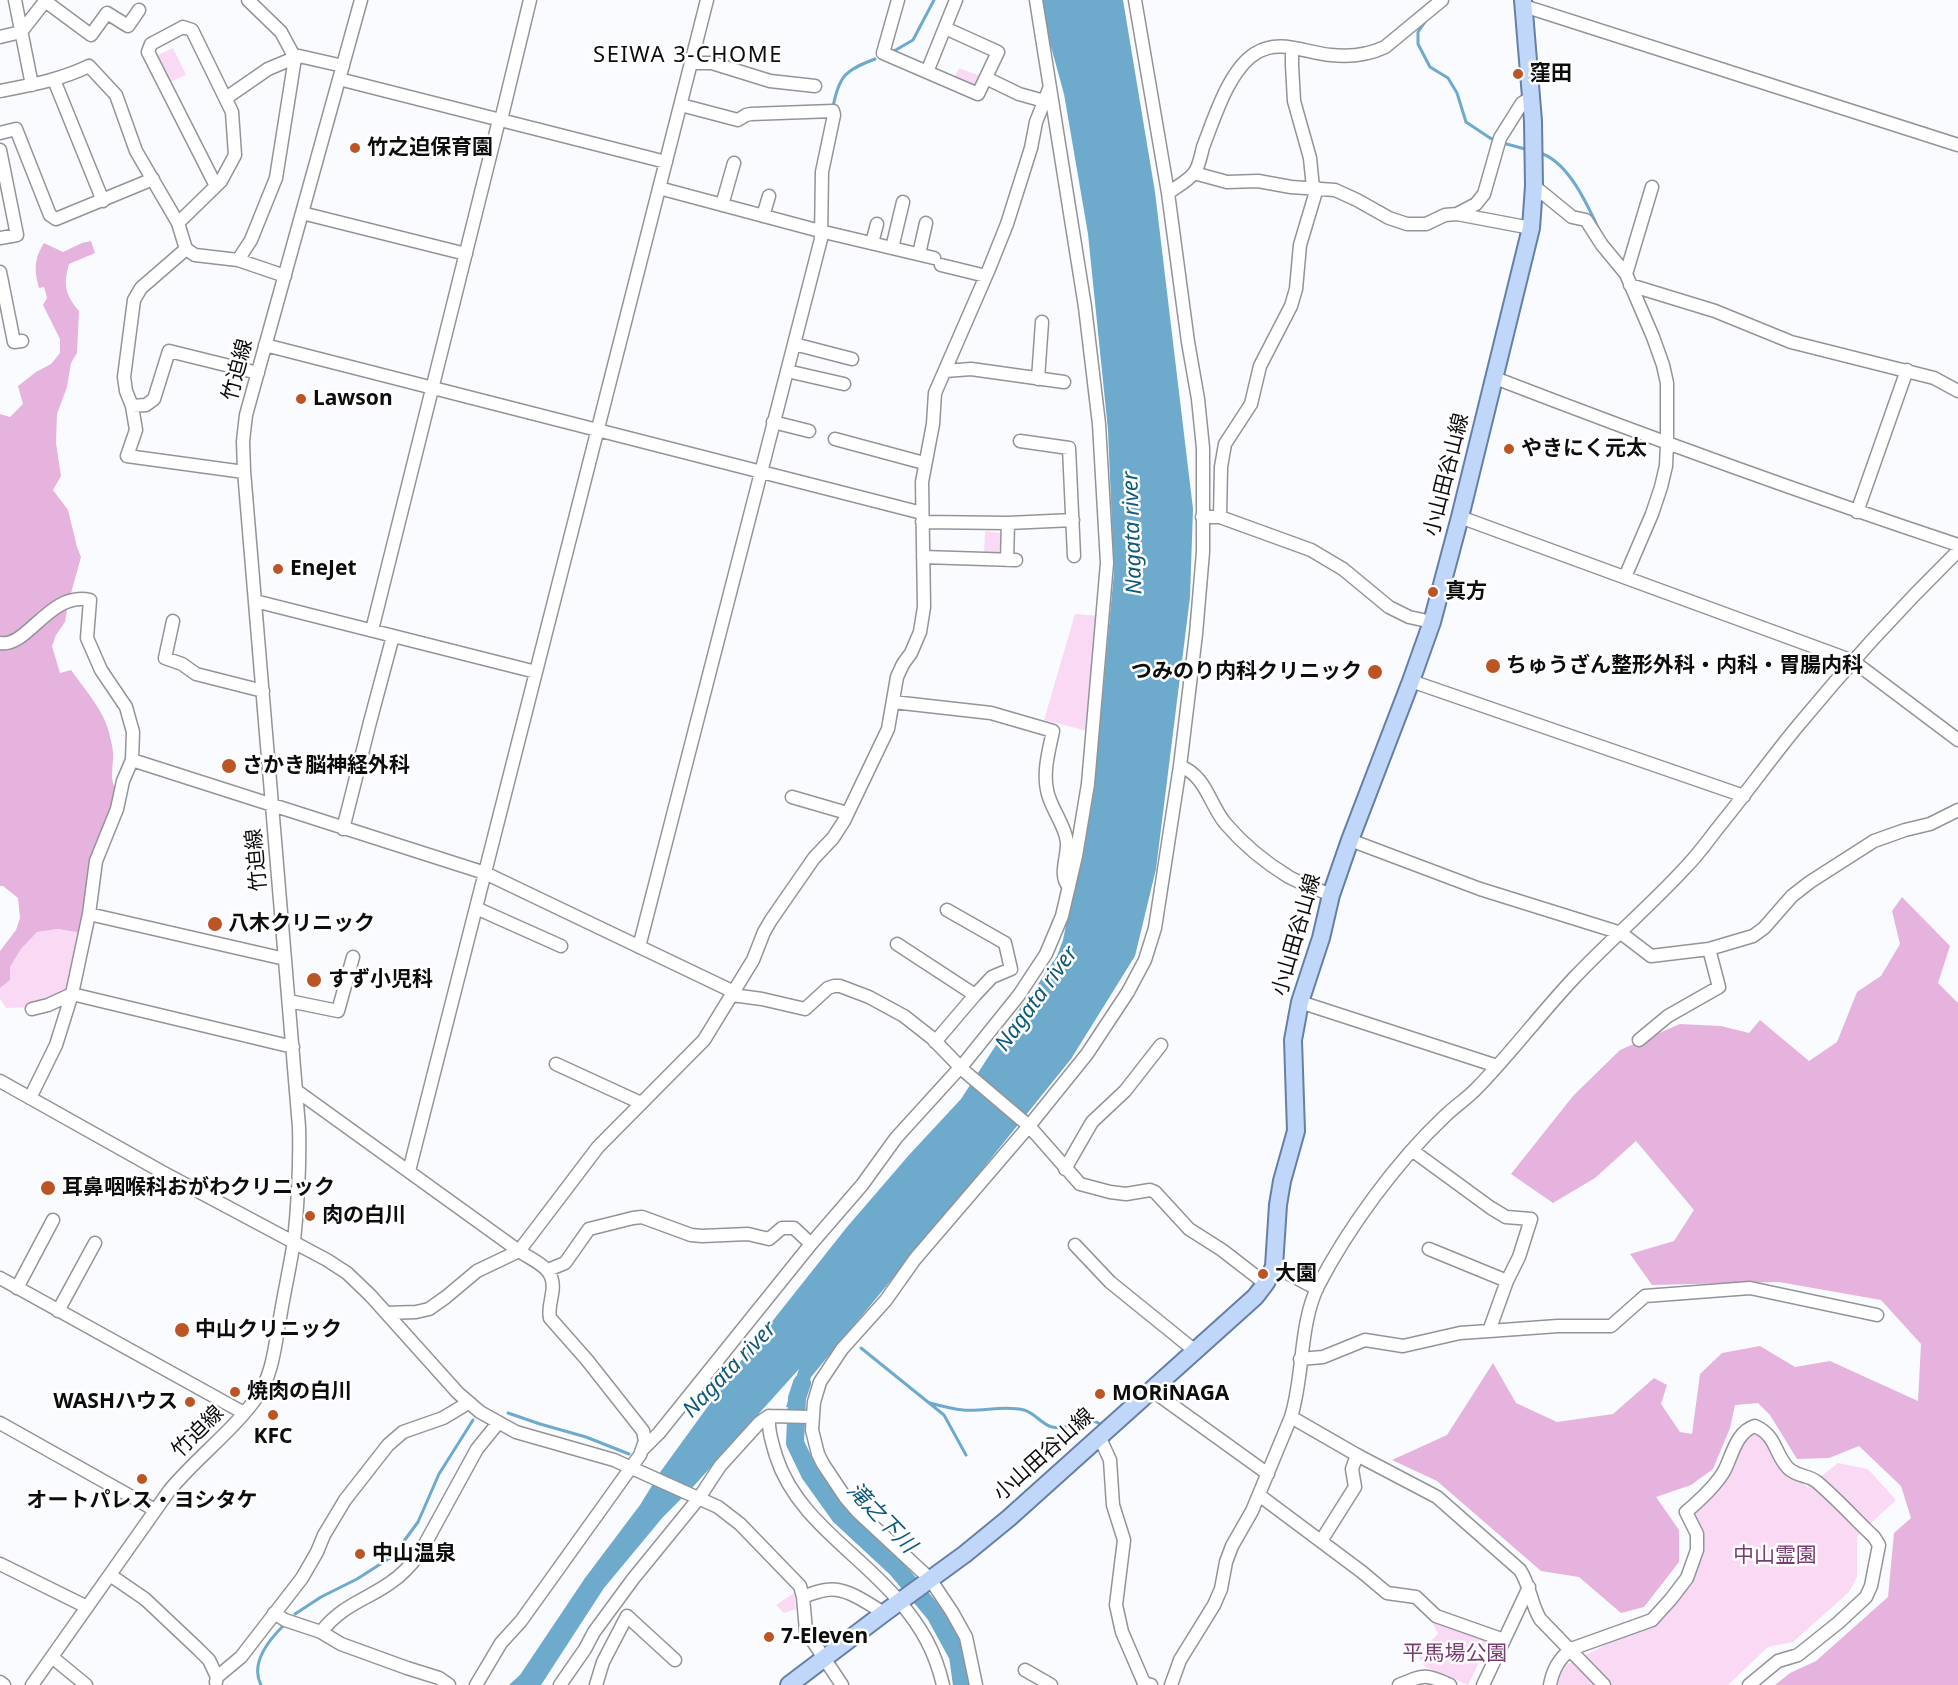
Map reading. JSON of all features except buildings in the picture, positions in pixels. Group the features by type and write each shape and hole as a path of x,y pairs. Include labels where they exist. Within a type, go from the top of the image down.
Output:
{"main road":[{"name":"小山田谷山線","path":"789,1685 965,1554 1009,1518 1255,1297 1266,1284 1274,1266 1282,1180 1296,1131 1293,1040 1300,1002 1321,938 1331,895 1350,840 1432,622 1531,228 1534,186 1533,121 1524,3"}],"street":[{"path":"15,0 32,85"},
{"path":"238,260 255,231 276,178 295,58 281,32 248,0"},
{"path":"264,15 266,0"},
{"name":"竹迫線","path":"32,1685 155,1510 181,1476 258,1396 270,1369 294,1242 299,1148 297,1091 243,441 246,415 361,0"},
{"path":"372,630 530,0"},
{"path":"409,1172 707,0"},
{"path":"898,0 883,53 978,94 998,52 945,28"},
{"path":"927,72 956,0"},
{"path":"476,1685 501,1643 521,1621 632,1468 643,1449 862,1185 896,1138 962,1068 1034,975 1052,943 1062,916 1088,784 1107,563 1099,424 1085,307 1036,0"},
{"path":"976,1685 966,1637 952,1612 928,1580 845,1497 818,1454 812,1430 812,1418 820,1382 842,1349 886,1300 915,1259 1029,1126 1093,1046 1128,992 1145,960 1155,928 1180,766 1196,634 1203,552 1203,448 1168,193 1136,0"},
{"path":"1168,193 1194,173 1212,124 1238,70 1246,60 1268,47 1281,45 1330,55 1348,56 1374,52 1384,47 1442,0"},
{"path":"0,37 21,33 45,1 91,35 107,13 128,26 139,10"},
{"path":"1524,3 1958,145"},
{"path":"178,223 216,186 221,181 235,155 232,112 192,30 183,27 152,44 148,52 216,186"},
{"path":"1220,517 1221,467 1225,444 1251,404 1260,366 1291,306 1296,289 1300,245 1315,188 1310,158 1294,101 1292,48"},
{"path":"226,98 268,69 299,56 343,66"},
{"path":"691,63 712,63 770,81 815,86"},
{"path":"0,91 69,76 89,66 116,95 136,151 178,223 186,249 195,255 238,260 285,276"},
{"path":"986,78 1019,94 1044,101"},
{"path":"339,79 666,162"},
{"path":"54,80 102,201"},
{"path":"387,1313 429,1309 477,1271 519,1251 598,1147 704,1040 753,960 771,920 814,858 833,838 847,813 888,729 897,676 920,632 924,607 922,482 933,424 935,393 1006,224 1050,88"},
{"path":"1457,214 1476,204 1484,194 1499,142 1522,103 1530,98"},
{"path":"639,947 821,239 822,172 834,115 834,111 751,114 738,120 681,105"},
{"path":"0,133 16,129 50,215 56,219 153,179"},
{"path":"0,150 17,235 0,238"},
{"path":"722,205 734,163"},
{"path":"1194,173 1227,182 1258,181 1335,190 1389,218 1407,224 1426,224 1445,215 1457,214 1531,228"},
{"path":"1534,186 1572,217 1586,220 1628,280 1663,365 1667,383 1665,466 1652,514 1625,577"},
{"path":"659,188 820,231 919,254 986,276"},
{"path":"1628,280 1652,188"},
{"path":"763,216 769,196"},
{"path":"892,248 903,202"},
{"path":"302,213 466,254"},
{"path":"919,254 926,223"},
{"path":"872,243 877,224"},
{"path":"186,249 141,288 134,300 124,377 136,430 127,456 244,472"},
{"path":"0,272 14,342 22,341"},
{"path":"1628,280 1715,311 1791,342 1907,370 1934,378 1958,391"},
{"path":"1038,379 1042,322"},
{"path":"794,344 852,359"},
{"path":"266,345 760,472 922,518 1008,523 1072,520"},
{"path":"132,406 146,405 154,399 169,351 258,373"},
{"path":"945,371 971,369 1064,382"},
{"path":"1857,512 1907,370"},
{"path":"786,371 844,384"},
{"path":"1495,378 1667,444 1857,512 1958,545"},
{"path":"773,422 808,431"},
{"path":"835,438 924,463"},
{"path":"1020,441 1069,448 1074,556"},
{"path":"1202,517 1220,517 1275,536 1326,558 1389,607 1409,617 1432,622"},
{"path":"1460,517 1853,661 1958,740"},
{"path":"923,557 1012,560 1008,523"},
{"path":"1171,1685 1180,1660 1214,1605 1221,1589 1226,1562 1232,1546 1259,1495 1291,1417 1296,1402 1300,1359 1311,1306 1317,1289 1366,1210 1390,1176 1444,1117 1477,1088 1577,974 1688,865 1796,728 1853,661 1916,592 1958,551"},
{"path":"0,643 13,641 62,603 73,599 90,600 87,638 101,670 126,707 133,732 132,760 123,781 117,809 96,861 89,914 72,994 56,1044 30,1098"},
{"path":"255,601 536,672"},
{"path":"173,621 165,658 182,664 196,674 263,691"},
{"path":"343,829 393,636"},
{"path":"1411,681 1744,796"},
{"path":"893,702 991,713 1053,731 1046,773 1047,791 1067,841 1064,874 1069,887"},
{"path":"132,760 485,873 733,994 805,1009 828,988 840,986 869,997 894,1010 935,1041 962,1068 1029,1126 1080,1184 1126,1194 1155,1192 1189,1229 1222,1250 1266,1284"},
{"path":"1180,766 1189,769 1197,777 1206,788 1224,822 1264,859 1289,877 1331,895"},
{"path":"792,797 847,813"},
{"path":"1350,840 1480,889 1621,933 1651,956 1709,949 1754,936 1792,896 1874,841 1930,824 1958,810"},
{"path":"476,908 561,945"},
{"path":"935,1041 992,977 1011,969 1005,943 947,910"},
{"path":"89,914 285,959"},
{"path":"897,944 975,995"},
{"path":"1639,1040 1668,1016 1719,987 1709,949"},
{"path":"289,1001 338,1011 352,957"},
{"path":"32,1009 48,1005 72,994 293,1047"},
{"path":"1300,1002 1497,1066"},
{"path":"1065,1169 1092,1122 1125,1091 1161,1045"},
{"path":"556,1064 641,1103"},
{"path":"0,1081 164,1173 294,1242 346,1273 387,1313 468,1403 498,1423 516,1432 614,1460 718,1507 740,1524 790,1573 800,1586 806,1631 842,1685"},
{"path":"297,1091 548,1270 554,1281 549,1310 550,1318 587,1360 643,1431 645,1441 643,1449"},
{"path":"1413,1151 1506,1217 1531,1219 1519,1257 1507,1281 1489,1331"},
{"path":"548,1270 565,1263 589,1229 642,1217 702,1236 748,1234 769,1239 782,1228 794,1228 811,1244"},
{"path":"17,1288 53,1220"},
{"path":"58,1311 95,1243"},
{"path":"1075,1245 1110,1282 1194,1350"},
{"path":"1429,1249 1507,1281"},
{"path":"1274,1266 1317,1289"},
{"path":"0,1278 244,1413"},
{"path":"1300,1359 1323,1357 1365,1340 1403,1346 1460,1333 1558,1326 1611,1326 1646,1296 1750,1288 1877,1315"},
{"path":"1150,1389 1268,1474"},
{"path":"110,1575 161,1612 181,1635 209,1660 216,1683 241,1657 302,1578 345,1500 388,1445 403,1432 443,1418 468,1403"},
{"path":"560,1685 594,1632 633,1579 699,1498 720,1466 759,1423 769,1416 812,1418"},
{"path":"769,1416 768,1428 780,1470 802,1506 901,1600 930,1645 937,1660 943,1685"},
{"path":"1291,1417 1437,1497 1520,1570 1526,1579 1540,1619 1604,1685"},
{"path":"0,1423 155,1510"},
{"path":"321,1632 348,1606 389,1583 412,1564 477,1449 498,1423"},
{"path":"1550,1685 1552,1672 1561,1657 1570,1649 1652,1620 1671,1599 1687,1578 1697,1550 1696,1534 1686,1512 1721,1476 1739,1439 1750,1427 1755,1426 1766,1432 1772,1439 1788,1468 1795,1474 1815,1480 1874,1537 1879,1545 1866,1597 1798,1655 1778,1661 1749,1685"},
{"path":"1100,1436 1110,1460 1113,1505 1124,1540 1116,1605 1122,1632 1144,1683 1151,1685"},
{"path":"1321,1541 1355,1487 1352,1469 1357,1455"},
{"path":"1259,1495 1387,1593 1416,1597 1436,1616 1504,1640"},
{"path":"0,1564 87,1607"},
{"path":"1483,1685 1528,1587"},
{"path":"803,1597 828,1589 836,1590 855,1596 884,1613"},
{"path":"274,1613 285,1620 321,1632 341,1644 439,1678 449,1685"},
{"path":"596,1685 603,1662 627,1616 675,1660"},
{"path":"52,1657 86,1685"},
{"path":"1025,1670 1051,1685"},
{"path":"1399,1685 1419,1677 1431,1676 1450,1685"},
{"path":"0,1682 4,1685"}],"green space":[{"path":"173,48 186,75 170,82 158,55"},
{"path":"959,68 980,76 976,84 972,86 954,79"},
{"path":"985,531 1001,533 999,555 984,555"},
{"path":"1075,614 1102,616 1087,731 1044,720"},
{"path":"58,929 82,933 71,989 30,1007 6,1008 0,999 0,988 10,980 10,967 21,949 37,932"},
{"name":"中山霊園","path":"1760,1431 1785,1472 1808,1487 1838,1463 1868,1469 1896,1500 1857,1536 1857,1577 1849,1592 1793,1642 1768,1647 1728,1685 1558,1685 1562,1667 1627,1634 1679,1599 1700,1557 1691,1511 1746,1437"},
{"path":"794,1593 796,1609 784,1613 776,1605"},
{"name":"平馬場公園","path":"1431,1619 1490,1640 1468,1685 1424,1666 1417,1654 1438,1634"}],"shaded area":[{"path":"91,241 95,253 69,264 66,278 66,289 79,311 77,353 71,363 67,387 57,414 56,443 61,476 53,490 68,510 81,557 65,622 52,646 60,673 71,670 106,722 113,752 113,783 118,792 82,933 58,929 37,932 21,949 10,967 10,980 0,988 0,951 16,930 20,918 18,898 0,886 0,414 10,417 23,404 18,386 51,364 60,353 60,339 43,305 47,298 44,287 39,288 36,276 37,260 44,243 63,252"},
{"path":"1902,897 1950,946 1938,983 1958,1003 1958,1685 1775,1685 1790,1673 1816,1661 1888,1597 1894,1533 1911,1518 1901,1486 1859,1446 1829,1458 1797,1459 1770,1415 1758,1403 1735,1405 1730,1428 1713,1469 1691,1485 1656,1497 1679,1530 1679,1562 1644,1607 1621,1613 1579,1577 1541,1571 1437,1481 1392,1460 1447,1435 1493,1363 1516,1403 1557,1422 1613,1414 1654,1378 1667,1385 1661,1404 1680,1432 1692,1434 1700,1374 1722,1353 1760,1346 1795,1367 1830,1361 1918,1401 1921,1344 1881,1300 1779,1282 1652,1285 1630,1254 1674,1241 1694,1210 1636,1141 1595,1178 1553,1203 1511,1174 1573,1096 1620,1050 1680,1024 1721,1026 1749,1033 1760,1020 1809,1061 1837,1042 1857,992 1881,976 1900,944 1892,911"}],"water":[{"name":"Nagata river","path":"1043,0 1123,0 1155,192 1193,509 1190,597 1156,869 1135,956 1071,1059 811,1377 801,1407 786,1407 799,1369 663,1517 604,1588 541,1685 509,1685 520,1675 585,1578 640,1505 661,1471 740,1362 847,1227 961,1099 1057,956 1063,940 1095,779 1114,572 1108,430 1088,234 1064,94 1042,14"}],"waterway":[{"path":"894,51 913,40 934,0"},
{"path":"1427,19 1418,32 1418,44 1430,67 1448,78 1457,93 1466,122 1497,141"},
{"path":"833,107 838,88 845,75 875,59"},
{"path":"1503,143 1525,149"},
{"path":"1543,154 1553,159 1570,177 1600,232"},
{"path":"861,1348 944,1415 966,1455"},
{"name":"滝之下川","path":"802,1383 797,1398 795,1443 810,1474 840,1516 897,1569 935,1614 958,1656 962,1685"},
{"path":"930,1403 963,1410 1009,1408 1024,1410 1045,1424 1059,1428 1088,1420 1101,1425"},
{"path":"508,1413 586,1437 629,1454"},
{"path":"295,1614 393,1556 418,1522 439,1474 473,1420"},
{"path":"261,1685 258,1677 259,1661 262,1653 283,1626"}],"place":[{"name":"窪田","path":"1518,74"},
{"name":"竹之迫保育園","path":"355,148"},
{"name":"Lawson","path":"301,399"},
{"name":"やきにく元太","path":"1509,449"},
{"name":"EneJet","path":"278,569"},
{"name":"真方","path":"1433,592"},
{"name":"ちゅうざん整形外科・内科・胃腸内科","path":"1493,666"},
{"name":"つみのり内科クリニック","path":"1375,672"},
{"name":"さかき脳神経外科","path":"229,766"},
{"name":"八木クリニック","path":"215,924"},
{"name":"すず小児科","path":"314,980"},
{"name":"耳鼻咽喉科おがわクリニック","path":"48,1188"},
{"name":"肉の白川","path":"310,1216"},
{"name":"大園","path":"1263,1274"},
{"name":"中山クリニック","path":"182,1330"},
{"name":"焼肉の白川","path":"235,1392"},
{"name":"MORiNAGA","path":"1100,1394"},
{"name":"WASHハウス","path":"190,1402"},
{"name":"KFC","path":"273,1415"},
{"name":"オートパレス・ヨシタケ","path":"142,1479"},
{"name":"中山温泉","path":"360,1554"},
{"name":"7-Eleven","path":"769,1637"}],"district":[{"name":"SEIWA 3-CHOME","path":"688,56"}]}
